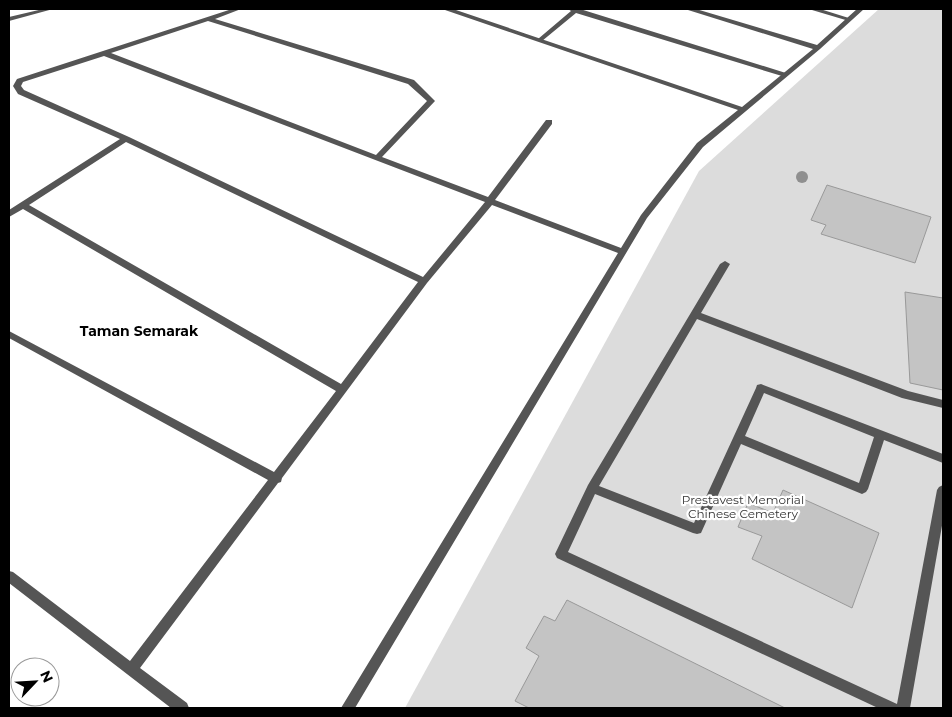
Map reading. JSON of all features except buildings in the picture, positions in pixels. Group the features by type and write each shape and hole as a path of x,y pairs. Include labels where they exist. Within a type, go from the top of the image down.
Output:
{"street":[{"path":"9,19 50,9"},
{"path":"238,9 20,81 17,86 21,92 126,139 424,281"},
{"path":"447,9 744,110"},
{"path":"540,40 574,9 785,74"},
{"path":"690,9 818,48"},
{"path":"814,9 849,19"},
{"path":"348,708 644,217 700,145 818,48 861,9"},
{"path":"208,19 411,82 431,101 378,157"},
{"path":"103,53 622,252"},
{"path":"132,669 277,479 424,281 490,200 549,122"},
{"path":"9,214 126,139"},
{"path":"23,205 343,390"},
{"path":"725,264 592,488 561,554 892,708"},
{"path":"695,314 906,395 943,404"},
{"path":"9,334 277,479"},
{"path":"592,488 697,528 761,388 943,460"},
{"path":"738,438 862,489 880,435"},
{"path":"903,708 943,490"},
{"path":"9,576 182,708"}],"green space":[{"name":"Prestavest Memorial Chinese Cemetery","path":"879,9 943,9 943,708 405,708 699,171"}],"district":[{"name":"Taman Semarak","path":"139,331"}]}
